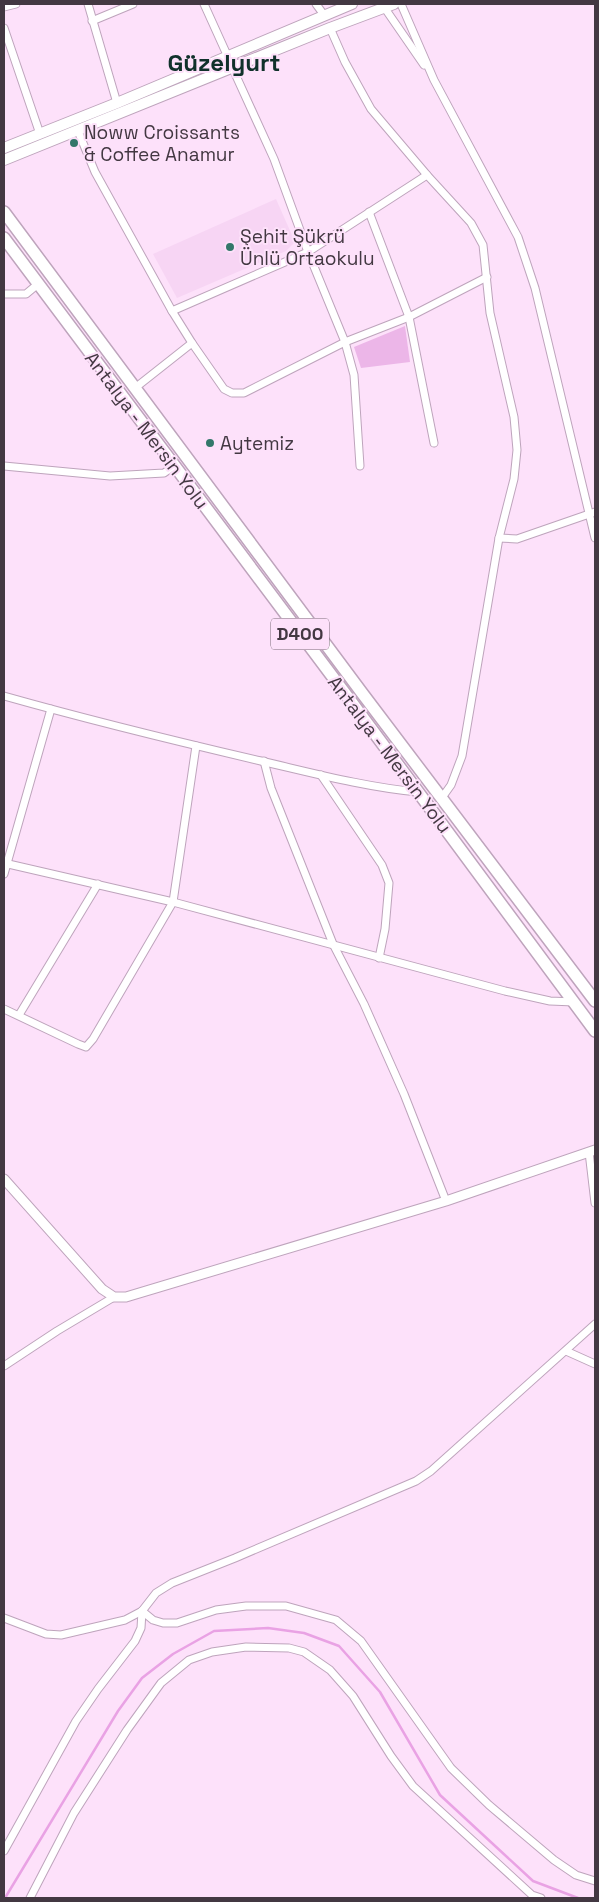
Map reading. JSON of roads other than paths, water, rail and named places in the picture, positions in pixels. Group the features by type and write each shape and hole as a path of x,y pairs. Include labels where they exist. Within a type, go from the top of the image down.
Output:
{"highway":[{"name":"Antalya - Mersin Yolu","path":"4,212 595,1001"},
{"name":"Antalya - Mersin Yolu","path":"4,238 595,1032"}],"main road":[{"path":"4,160 78,130 119,108 228,56 324,15 337,6 352,4"},
{"path":"4,148 232,67 387,5"},
{"path":"324,15 330,28"},
{"path":"228,56 232,67"},
{"path":"40,134 43,144"}],"street":[{"path":"4,7 16,4"},
{"path":"88,4 119,108"},
{"path":"92,21 133,4"},
{"path":"204,4 228,56"},
{"path":"316,4 324,15"},
{"path":"401,4 434,80"},
{"path":"387,5 434,80 518,237 535,288 592,512 595,538"},
{"path":"4,28 40,134"},
{"path":"330,28 345,62 372,109 427,175 472,223 483,245 490,313 514,417 517,450 514,479 499,538 462,756 451,785 442,798"},
{"path":"232,67 274,159 344,342 354,375 360,466"},
{"path":"78,130 95,172 172,311 224,388 232,393 244,393 344,342 409,317 487,277"},
{"path":"172,311 308,252 427,175"},
{"path":"368,212 409,317 434,443"},
{"path":"4,294 26,294 38,284"},
{"path":"135,388 192,343"},
{"path":"4,466 110,476 164,473 174,466"},
{"path":"499,538 517,539 592,512"},
{"path":"4,696 264,762 397,790 418,792"},
{"path":"4,874 51,709"},
{"path":"4,1009 86,1047 93,1039 173,902 196,746"},
{"path":"264,762 271,788 333,944 364,1004 400,1085 446,1200"},
{"path":"321,775 382,866 389,883 385,929 379,958"},
{"path":"6,863 173,902 505,991 550,1001 574,1002"},
{"path":"19,1016 98,884"},
{"path":"4,1366 114,1297 126,1297 446,1200 592,1151 595,1203"},
{"path":"4,1178 102,1289 114,1297"},
{"path":"4,1618 46,1634 61,1635 125,1620 142,1611 156,1593 172,1583 416,1481 437,1466 595,1324"},
{"path":"566,1350 595,1364"},
{"path":"142,1611 153,1620 163,1623 177,1623 216,1610 246,1606 286,1606 336,1620 361,1641 451,1768 489,1805 554,1860 576,1875 595,1881"},
{"path":"4,1851 76,1721 135,1641 142,1628 142,1611"},
{"path":"30,1898 74,1813 127,1730 161,1683 189,1660 212,1652 246,1647 289,1648 304,1652 330,1670 353,1696 413,1786 532,1895 541,1898"}],"waterway":[{"path":"5,1898 118,1711 142,1678 173,1654 214,1631 268,1628 304,1633 339,1646 380,1692 440,1795 533,1881 578,1898"}],"place":[{"name":"Noww Croissants & Coffee Anamur","path":"74,143"},
{"name":"Şehit Şükrü Ünlü Ortaokulu","path":"230,247"},
{"name":"Aytemiz","path":"210,443"}],"district":[{"name":"Güzelyurt","path":"224,63"}]}
